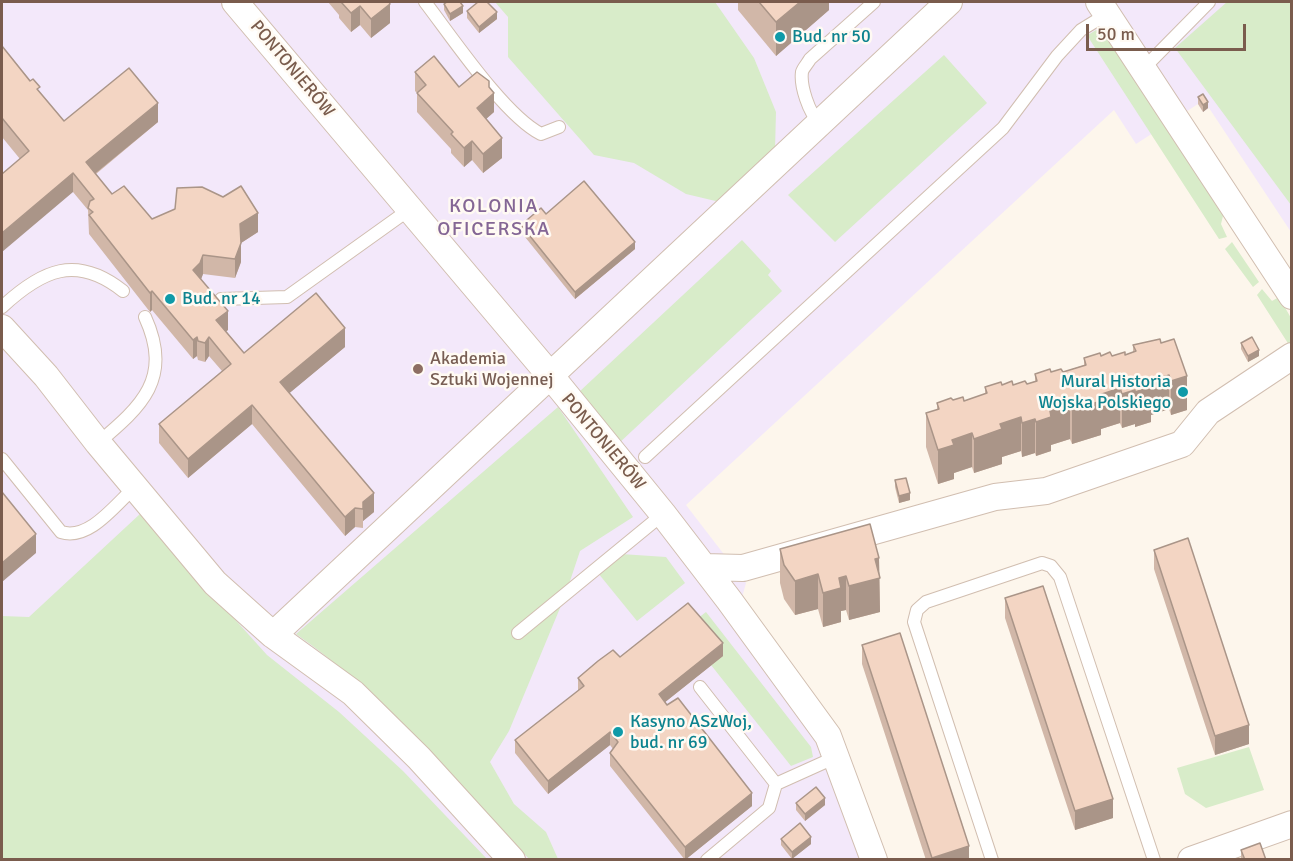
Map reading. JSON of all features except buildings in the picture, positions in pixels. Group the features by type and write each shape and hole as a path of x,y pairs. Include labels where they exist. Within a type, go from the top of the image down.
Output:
{"street":[{"name":"PONTONIERÓW","path":"236,2 549,374 663,513 729,600 828,736 874,860"},
{"path":"273,635 944,3"},
{"path":"1103,8 1292,296"},
{"path":"2,328 46,375 98,443 215,583 273,635 353,693 419,758 512,860"},
{"path":"704,567 743,568 995,497 1046,491 1182,444 1208,412 1292,356"},
{"path":"729,600 743,568"},
{"path":"1191,860 1292,824"}],"lane":[{"path":"425,2 491,86 527,127 541,134 559,127"},
{"path":"819,123 814,118 804,88 802,71 810,59 874,2"},
{"path":"1143,69 1209,2"},
{"path":"645,458 1003,128 1057,56 1103,8"},
{"path":"221,299 287,297 410,209"},
{"path":"2,307 40,278 59,271 79,270 105,276 123,291"},
{"path":"98,443 142,402 153,378 154,338 145,317"},
{"path":"2,459 61,532 72,535 93,525 135,487"},
{"path":"518,633 663,513"},
{"path":"992,860 914,622 917,610 926,602 1042,563 1051,566 1060,577 1154,860"},
{"path":"700,687 776,784"},
{"path":"707,860 769,808 776,784 836,757"}],"shaded area":[{"name":"Akademia Sztuki Wojennej","path":"2,2 1291,2 1291,232 1209,108 1203,112 1198,104 1136,144 1114,110 686,505 746,583 743,594 744,607 883,859 2,860"}],"green space":[{"path":"495,2 715,2 754,58 776,112 775,150 724,203 686,194 634,163 594,155 508,57 508,17"},
{"path":"1227,2 1291,2 1291,205 1175,48"},
{"path":"1096,30 1107,33 1224,212 1221,224 1227,237 1219,239 1090,40 1088,35"},
{"path":"944,55 987,103 835,242 788,195"},
{"path":"742,240 771,271 768,275 782,291 618,444 579,392"},
{"path":"1232,242 1259,282 1253,287 1225,249"},
{"path":"1262,289 1272,301 1279,297 1291,318 1291,348 1257,295"},
{"path":"558,407 633,517 580,551 565,596 509,731 490,762 514,804 546,832 558,859 529,859 389,711 328,658 296,634"},
{"path":"140,514 267,655 339,712 403,771 487,859 2,859 2,616 29,617"},
{"path":"621,554 666,557 685,583 637,621 598,573"},
{"path":"706,612 811,747 813,757 791,766 711,665 693,622"},
{"path":"1249,747 1264,790 1206,808 1185,794 1177,768"}],"place":[{"name":"Bud. nr 50","path":"780,37"},
{"name":"Bud. nr 14","path":"170,299"},
{"name":"Akademia Sztuki Wojennej","path":"418,369"},
{"name":"Mural Historia Wojska Polskiego","path":"1183,392"},
{"name":"Kasyno ASzWoj, bud. nr 69","path":"618,732"}],"district":[{"name":"KOLONIA OFICERSKA","path":"494,218"}]}
